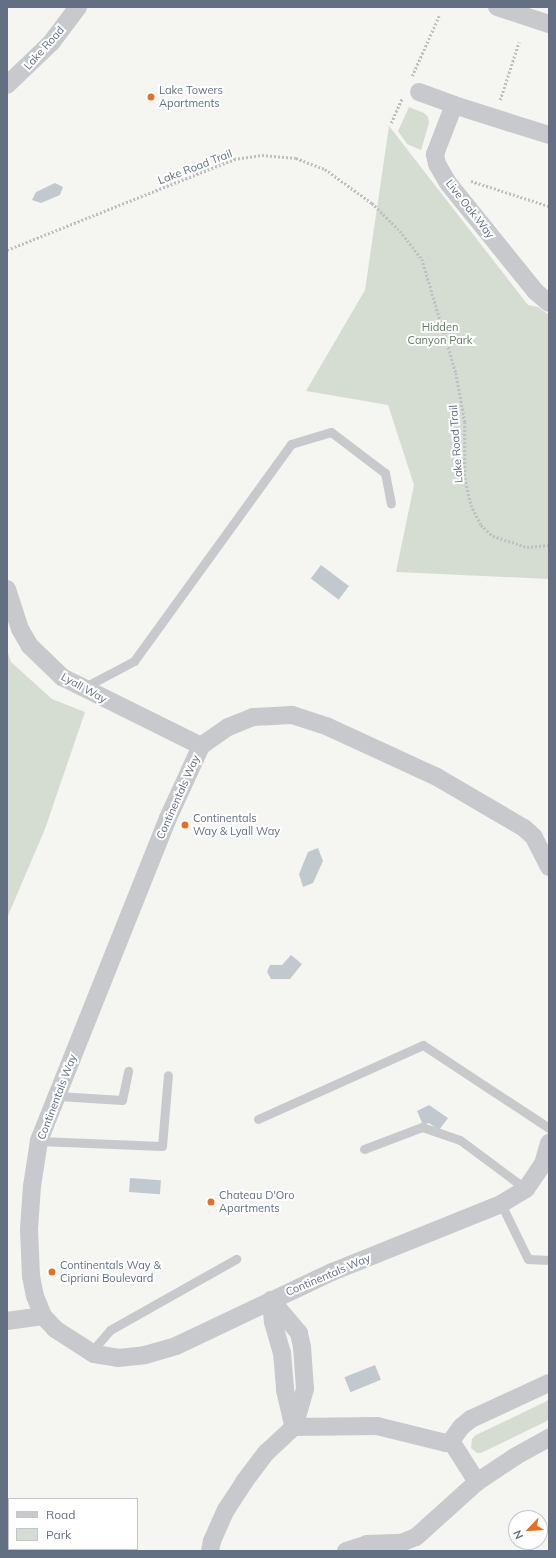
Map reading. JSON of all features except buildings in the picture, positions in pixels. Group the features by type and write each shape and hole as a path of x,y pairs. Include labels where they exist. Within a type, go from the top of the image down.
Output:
{"street":[{"name":"Lake Road","path":"7,85 51,43 78,7"},
{"path":"497,7 549,24"},
{"path":"411,89 549,135"},
{"name":"Live Oak Way","path":"454,104 437,144 437,164 459,198 535,291 549,302"},
{"name":"Lyall Way","path":"7,589 20,629 30,646 62,677 201,746"},
{"name":"Continentals Way","path":"549,867 534,837 524,828 438,777 326,726 292,715 253,717 228,727 201,746 168,818 39,1141 32,1186 29,1229 31,1276 43,1316 70,1340 91,1352 118,1358 145,1355 176,1346 332,1272 501,1204 526,1189 543,1164 549,1143"},
{"path":"210,1551 212,1541 226,1510 240,1488 267,1452 294,1428 305,1389 302,1347 299,1333 271,1300"},
{"path":"7,1321 43,1316"},
{"path":"294,1428 377,1426 404,1430 440,1443 451,1441 471,1419 549,1383"},
{"path":"346,1551 367,1544 409,1540 477,1482 516,1456 549,1438"},
{"path":"451,1441 477,1482"}],"lane":[{"path":"83,688 134,661 291,444 331,432 385,473 391,503"},
{"path":"258,1119 423,1045 549,1128"},
{"path":"58,1096 122,1100 128,1071"},
{"path":"39,1141 162,1146 168,1075"},
{"path":"364,1149 422,1126 460,1140 526,1189"},
{"path":"501,1204 528,1259 549,1260"},
{"path":"91,1352 110,1330 236,1259"}],"path":[{"path":"391,123 411,89 439,16"},
{"path":"498,106 519,42"},
{"name":"Lake Road Trail","path":"7,250 234,159 262,155 296,158 325,169 372,203 400,231 422,259 456,373 465,422 465,478 471,505 481,525 494,536 528,547 549,545"},
{"path":"468,180 549,206"}],"green space":[{"path":"409,107 424,113 428,117 429,123 421,150 407,144 398,131"},
{"name":"Hidden Canyon Park","path":"389,126 528,305 538,307 549,315 549,579 396,572 414,485 388,405 306,391 365,290"},
{"path":"7,650 11,662 52,699 85,712 45,829 7,918"},
{"path":"549,1400 549,1420 481,1453 477,1453 471,1448 472,1439 476,1435"}],"shaded area":[{"path":"55,183 63,187 60,195 41,203 32,200 36,192"},
{"path":"321,565 349,586 339,600 311,579"},
{"path":"318,848 323,861 313,883 303,887 299,874 308,852"},
{"path":"291,955 302,964 290,979 271,979 267,972 270,965 282,965"},
{"path":"429,1105 448,1118 439,1130 429,1123 423,1125 417,1111"},
{"path":"130,1178 161,1180 160,1194 129,1192"},
{"path":"375,1365 381,1380 350,1392 344,1377"}],"place":[{"name":"Lake Towers Apartments","path":"151,97"},
{"name":"Continentals Way & Lyall Way","path":"185,825"},
{"name":"Chateau D'Oro Apartments","path":"211,1202"},
{"name":"Continentals Way & Cipriani Boulevard","path":"52,1272"}]}
